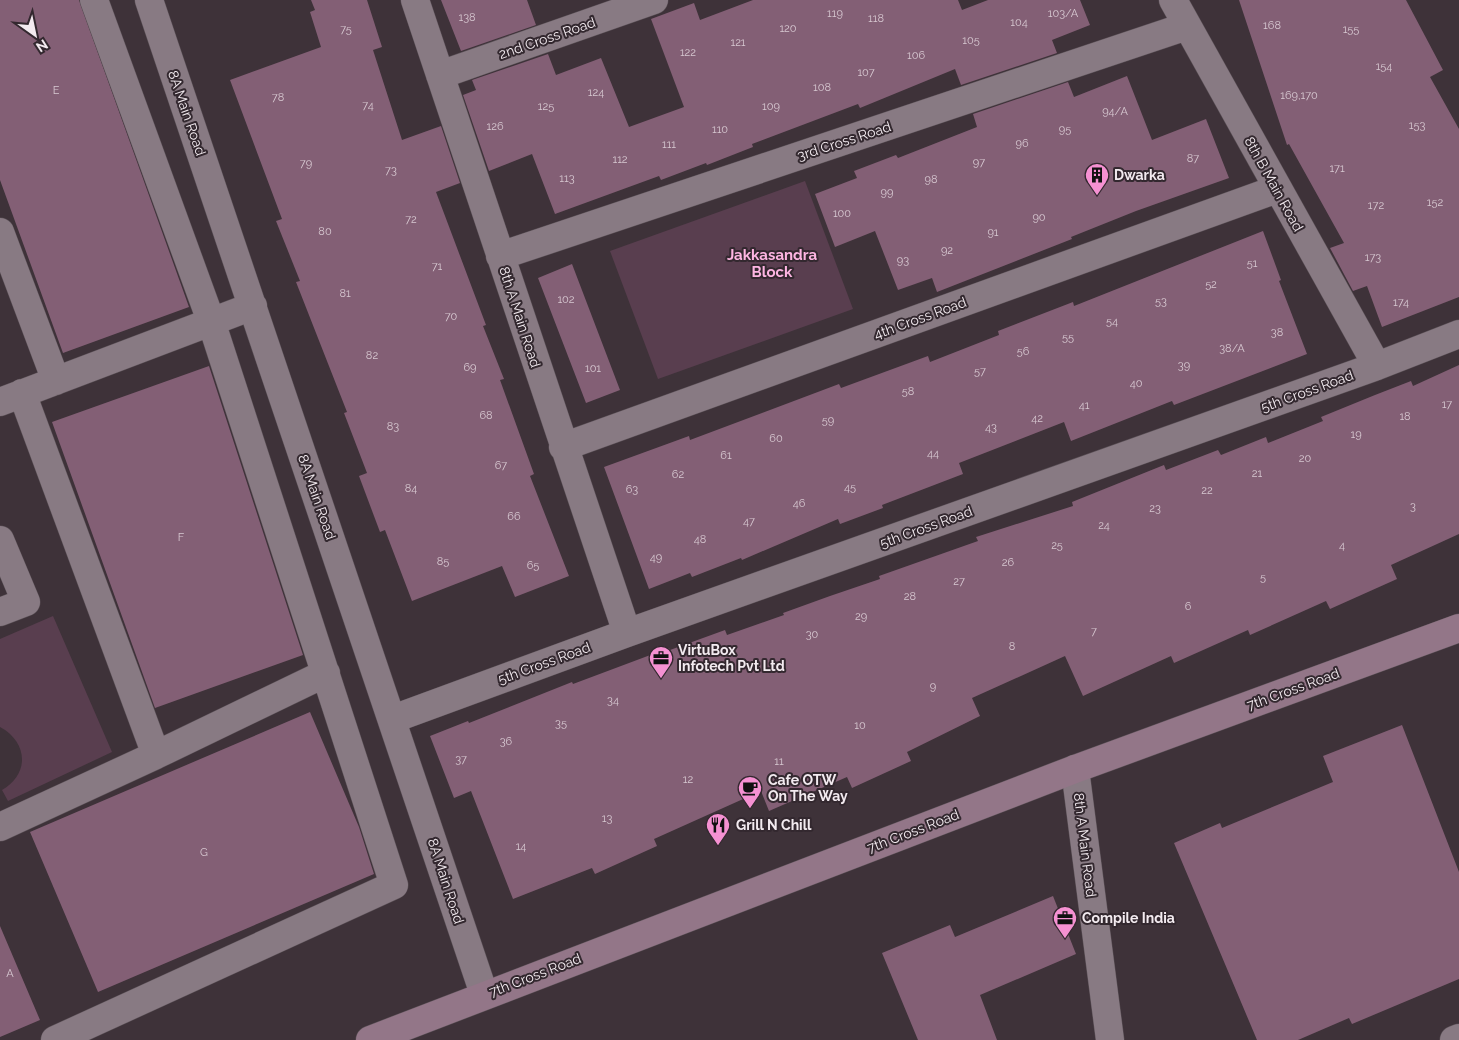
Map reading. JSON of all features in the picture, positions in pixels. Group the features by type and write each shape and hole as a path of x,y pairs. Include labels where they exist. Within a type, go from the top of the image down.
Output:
{"street":[{"path":"58,1040 394,885 211,321 94,0"},
{"name":"8A Main Road","path":"148,0 393,719 484,994"},
{"name":"8th A Main Road","path":"415,0 563,447 627,633"},
{"name":"2nd Cross Road","path":"440,76 654,0"},
{"name":"8th B Main Road","path":"1173,0 1277,189 1378,366"},
{"name":"3rd Cross Road","path":"500,256 1187,26"},
{"name":"4th Cross Road","path":"563,447 1277,189"},
{"path":"0,232 56,380"},
{"path":"156,755 11,398 252,306"},
{"name":"5th Cross Road","path":"393,719 627,633 1378,366 1459,334"},
{"path":"0,540 26,602 0,612"},
{"name":"7th Cross Road","path":"370,1040 484,994 1075,769 1459,628"},
{"path":"0,827 326,674"},
{"name":"8th A Main Road","path":"1075,769 1110,1040"},
{"path":"1454,1040 1459,1038"}],"shaded area":[{"path":"805,181 853,309 658,379 610,251"},
{"path":"53,616 112,752 8,801 2,790 17,776 22,758 16,741 0,727 0,639"}],"building":[{"path":"0,0 79,0 189,307 63,353 0,180"},
{"path":"311,0 367,0 382,47 373,50 402,140 441,126 460,183 436,192 486,325 483,326 504,379 500,380 534,474 530,476 569,576 515,597 502,566 412,601 385,530 380,532 359,476 367,473 344,413 347,412 296,282 300,281 276,221 282,219 230,80 321,47 310,12 315,10"},
{"path":"441,0 527,0 536,25 461,51"},
{"path":"753,0 958,0 962,10 988,0 1080,0 1090,25 1052,40 1057,53 961,85 955,69 860,108 858,104 752,144 753,147 707,165 706,163 661,180 659,176 555,214 532,154 489,171 463,95 476,90 472,80 548,54 556,75 601,58 629,127 684,107 651,19 694,3 700,20"},
{"path":"1239,0 1406,0 1443,70 1430,77 1459,129 1459,297 1382,327 1367,286 1353,291 1330,248 1344,243 1289,144 1287,145"},
{"path":"1127,76 1152,140 1206,119 1229,178 1136,211 1071,237 1072,239 937,292 932,278 898,290 875,231 835,247 815,194 857,178 854,171 896,155 898,158 977,127 973,114 1068,82 1074,97"},
{"path":"1263,231 1281,280 1279,281 1307,354 1174,405 1172,401 1071,441 1064,422 959,463 963,474 882,505 883,508 840,524 838,519 742,560 741,558 692,577 690,573 649,589 604,467 689,436 690,440 839,384 841,388 928,356 930,362 999,335 998,331 1073,302 1074,306"},
{"path":"572,264 620,390 586,403 538,278"},
{"path":"1459,365 1459,534 1391,565 1397,579 1330,609 1326,601 1250,635 1248,630 1174,663 1171,656 1083,696 1065,656 972,698 980,716 907,752 911,761 852,788 847,777 769,811 761,791 654,839 657,846 595,874 592,868 513,899 471,791 454,798 430,736 468,721 469,723 572,682 573,684 669,648 670,650 725,630 727,635 784,615 783,613 880,579 879,576 978,541 976,537 1073,506 1072,502 1164,465 1166,470 1218,450 1221,455 1266,437 1268,443 1323,421 1321,417 1411,381 1413,386"},
{"path":"209,366 303,655 155,708 52,422"},
{"path":"310,712 359,827 374,874 98,992 30,832"},
{"path":"1402,725 1459,872 1459,979 1352,1024 1349,1018 1298,1040 1257,1040 1174,843 1220,823 1222,828 1333,782 1323,756"},
{"path":"1053,896 1076,954 980,995 997,1040 918,1040 882,953 950,925 955,937"},
{"path":"0,926 40,1020 0,1037"}],"place":[{"name":"Dwarka","path":"1097,196"},
{"name":"VirtuBox Infotech Pvt Ltd","path":"661,679"},
{"name":"Cafe OTW On The Way","path":"750,809"},
{"name":"Grill N Chill","path":"718,846"},
{"name":"Compile India","path":"1065,939"}],"district":[{"name":"Jakkasandra Block","path":"772,264"}]}
